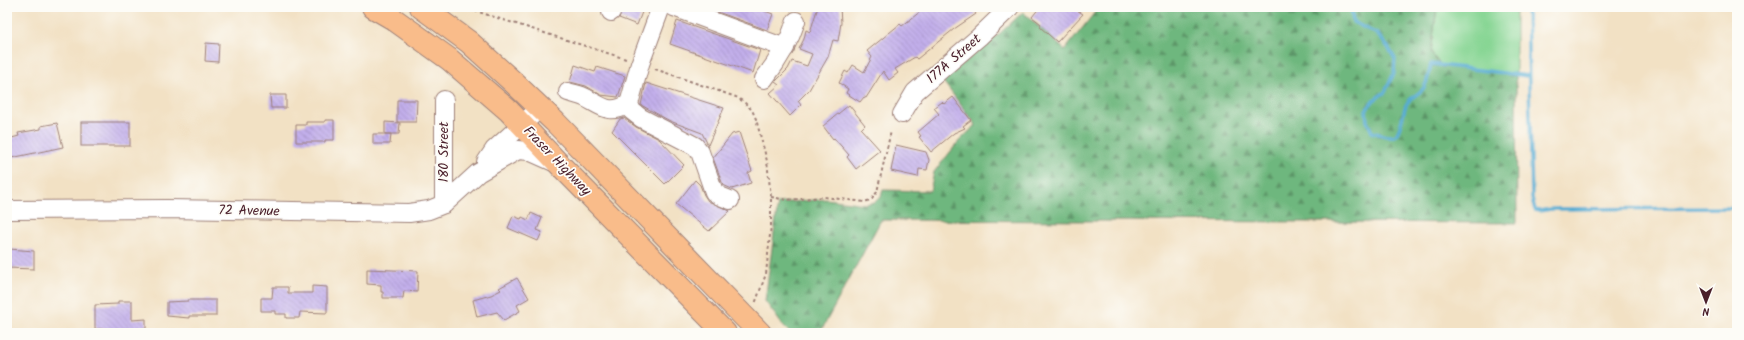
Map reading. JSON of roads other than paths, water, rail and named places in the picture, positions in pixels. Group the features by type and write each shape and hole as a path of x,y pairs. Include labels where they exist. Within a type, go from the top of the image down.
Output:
{"main road":[{"name":"Fraser Highway","path":"373,7 392,18 449,59 509,111 725,333"},
{"name":"Fraser Highway","path":"421,7 469,42 540,108 760,333"}],"street":[{"path":"662,7 639,64 629,104 632,111 641,118 695,146 700,152 714,192 730,200"},
{"path":"674,7 785,48"},
{"name":"177A Street","path":"902,114 916,92 980,37 1010,7"},
{"path":"764,79 785,48 796,21"},
{"path":"568,92 586,98 603,108 622,108 629,104"},
{"name":"180 Street","path":"444,100 444,204"},
{"name":"72 Avenue","path":"478,173 494,150 540,108"},
{"name":"72 Avenue","path":"7,210 167,209 409,213 429,210 444,204 478,173 518,150 529,151 560,165"}],"waterway":[{"path":"1351,7 1353,22 1377,34 1388,47 1395,59 1394,73 1385,92 1374,100 1366,110 1367,121 1372,132 1386,136 1395,136 1402,121 1407,103 1426,85 1431,64 1528,76"},
{"path":"1527,7 1532,198 1535,210 1737,208"}]}
